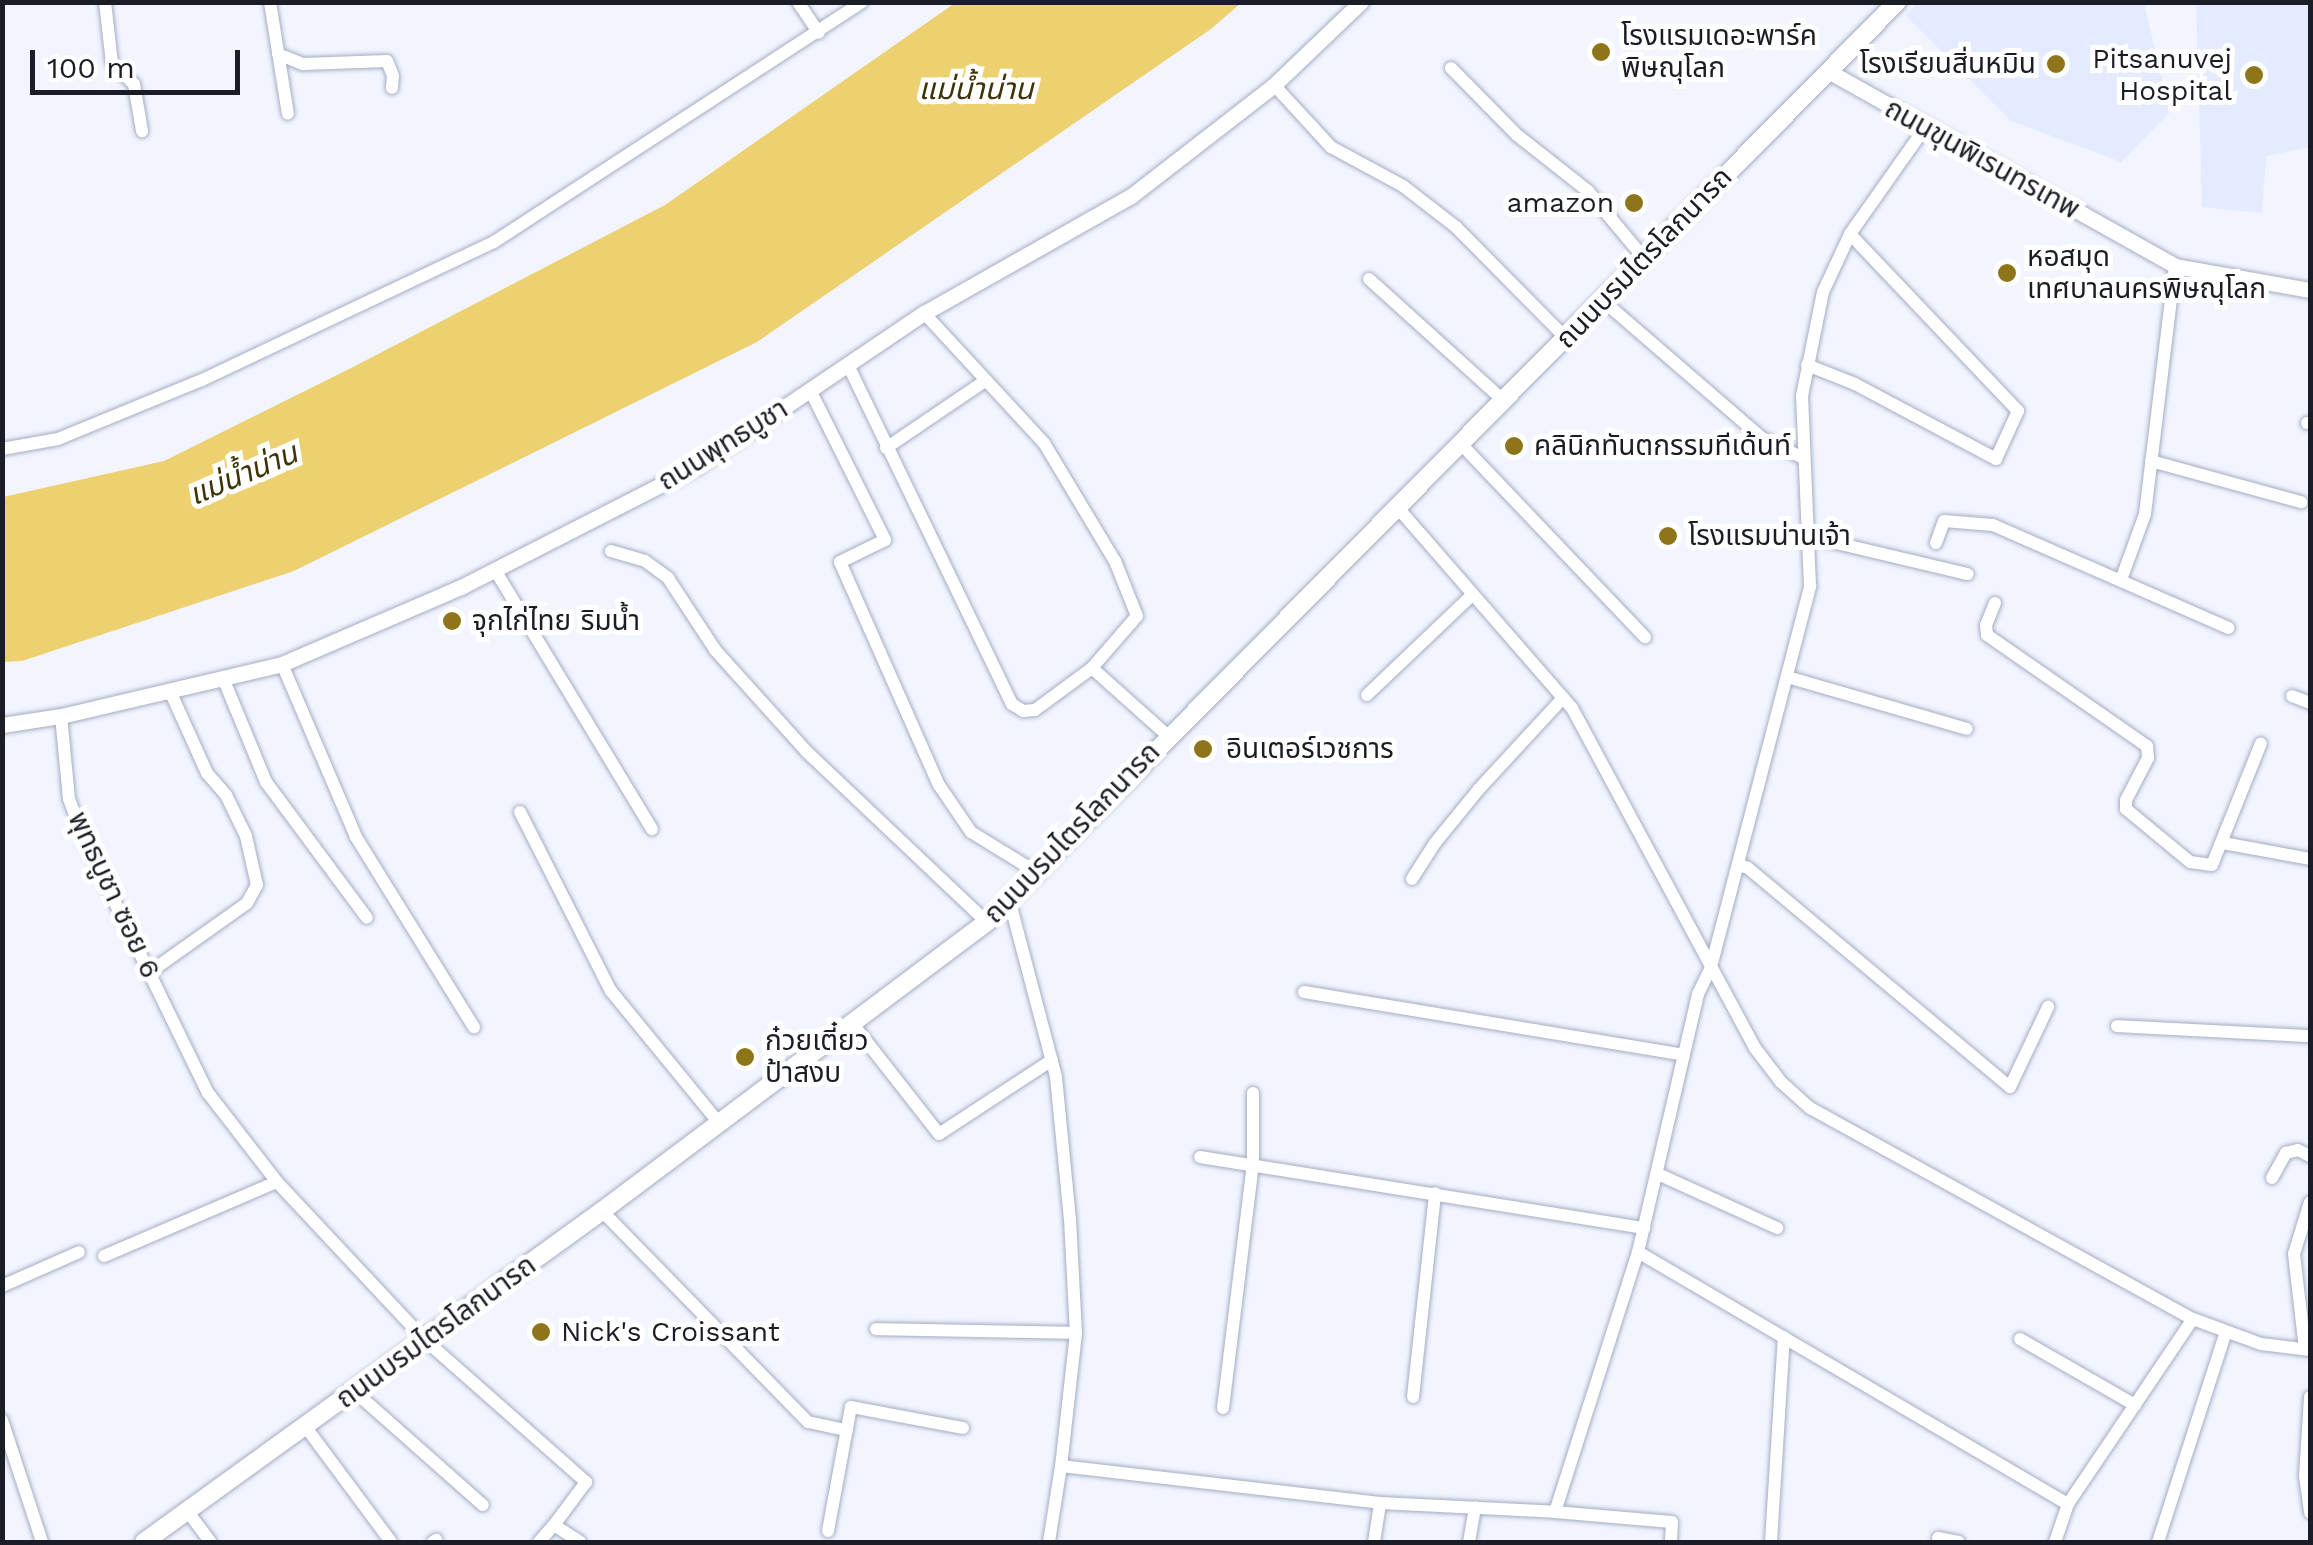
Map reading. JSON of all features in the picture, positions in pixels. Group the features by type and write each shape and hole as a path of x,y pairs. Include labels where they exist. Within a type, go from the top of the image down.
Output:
{"main road":[{"name":"ถนนบรมไตรโลกนารถ","path":"144,1542 602,1211 987,922 1897,2"}],"street":[{"path":"104,2 112,63 134,84 142,131"},
{"path":"270,2 288,114"},
{"path":"798,2 819,33"},
{"path":"2,449 58,439 202,380 494,242 862,2"},
{"name":"ถนนพุทธบูชา","path":"2,724 61,716 282,664 494,570 698,466 924,313 1131,196 1274,85 1361,2"},
{"path":"278,54 303,64 387,61 394,76 392,88"},
{"path":"1451,68 1517,135 1588,191 1644,257"},
{"name":"ถนนขุนพิเรนทรเทพ","path":"1828,71 1924,129 2175,266 2310,290"},
{"path":"1274,85 1331,147 1403,186 1456,226 1565,337"},
{"path":"1555,1512 1638,1252 1698,994 1712,968 1810,586 1811,537 1803,458 1807,366 1823,292 1850,234 1924,129"},
{"path":"1807,366 1855,384 1996,459 2018,411 1850,234"},
{"path":"2121,580 2145,514 2175,266"},
{"path":"1370,279 1504,401"},
{"path":"1601,298 1762,438 1803,458"},
{"path":"848,365 1012,704 1022,711 1035,710 1092,668 1138,616 1115,561 1044,442 924,313"},
{"path":"886,448 985,381"},
{"path":"810,390 884,540 840,562 939,785 970,832 1036,872"},
{"path":"1461,444 1645,637"},
{"path":"2151,461 2301,502"},
{"path":"1398,508 1563,698 1754,1048 1780,1082 1810,1108 2194,1319 2260,1344 2308,1350 2294,1254 2310,1202"},
{"path":"1936,543 1944,521 1984,524 2229,628"},
{"path":"1811,537 1968,574"},
{"path":"611,551 645,561 668,578 716,650 807,752 987,922"},
{"path":"494,570 652,829"},
{"path":"1367,695 1473,594"},
{"path":"1995,603 1986,626 1988,635 2146,746 2148,758 2126,800 2131,814 2201,866 2212,865 2224,844 2262,743"},
{"path":"282,664 356,837 474,1026"},
{"path":"1092,668 1168,736"},
{"path":"1786,677 1966,729"},
{"path":"223,678 266,782 367,918"},
{"path":"150,972 240,908 256,885 246,836 226,796 208,773 170,691"},
{"path":"2292,696 2310,704"},
{"path":"1412,879 1434,842 1563,698"},
{"name":"พุทธบูชา ซอย 6","path":"61,716 69,799 208,1093 277,1182 425,1340 586,1482 554,1525"},
{"path":"520,812 611,991 719,1124"},
{"path":"2224,844 2310,859"},
{"path":"1739,865 1748,868 2010,1087 2048,1007"},
{"path":"1009,899 1052,1060 1070,1219 1076,1333 1062,1466 1048,1542"},
{"path":"1304,992 1683,1056"},
{"path":"852,1023 939,1134 1052,1060"},
{"path":"2117,1026 2310,1036"},
{"path":"1223,1408 1253,1166 1254,1093"},
{"path":"2272,1178 2286,1153 2298,1150 2310,1156"},
{"path":"1200,1156 1644,1228"},
{"path":"1658,1174 1778,1228"},
{"path":"104,1256 277,1182"},
{"path":"1413,1397 1435,1193"},
{"path":"602,1211 808,1422 847,1430"},
{"path":"2,1286 79,1252"},
{"path":"1638,1252 2068,1504"},
{"path":"2055,1542 2068,1504 2194,1319"},
{"path":"876,1329 1076,1333"},
{"path":"2158,1542 2226,1332"},
{"path":"1771,1542 1784,1337"},
{"path":"2020,1339 2135,1405"},
{"path":"354,1391 484,1505"},
{"path":"2310,1396 2306,1476 2310,1513"},
{"path":"828,1531 851,1408 963,1428"},
{"path":"2,1420 42,1542"},
{"path":"306,1426 391,1542"},
{"path":"1062,1466 1380,1503 1672,1522 1670,1542"},
{"path":"1374,1542 1380,1503"},
{"path":"1469,1542 1475,1508"},
{"path":"188,1512 210,1542"},
{"path":"540,1542 554,1525 580,1542"},
{"path":"1938,1538 1960,1542"}],"shaded area":[{"name":"โรงเรียนสิ่นหมิน","path":"1918,3 2144,3 2170,112 2121,162 2011,121 1905,15"},
{"name":"Pitsanuvej Hospital","path":"2196,3 2310,3 2310,147 2266,156 2262,213 2202,207"}],"water":[{"name":"แม่น้ำน่าน","path":"955,3 1241,3 1211,29 757,342 294,571 22,661 3,662 3,497 164,461 353,367 665,205"}],"place":[{"name":"โรงแรมเดอะพาร์ค พิษณุโลก","path":"1601,52"},
{"name":"โรงเรียนสิ่นหมิน","path":"2056,64"},
{"name":"Pitsanuvej Hospital","path":"2254,75"},
{"name":"amazon","path":"1634,203"},
{"name":"หอสมุด เทศบาลนครพิษณุโลก","path":"2007,273"},
{"name":"คลินิกทันตกรรมทีเด้นท์","path":"1514,446"},
{"name":"โรงแรมน่านเจ้า","path":"1668,536"},
{"name":"จุกไก่ไทย ริมน้ำ","path":"452,621"},
{"name":"อินเตอร์เวชการ","path":"1203,749"},
{"name":"ก๋วยเตี๋ยว ป้าสงบ","path":"745,1057"},
{"name":"Nick's Croissant","path":"541,1332"}]}
